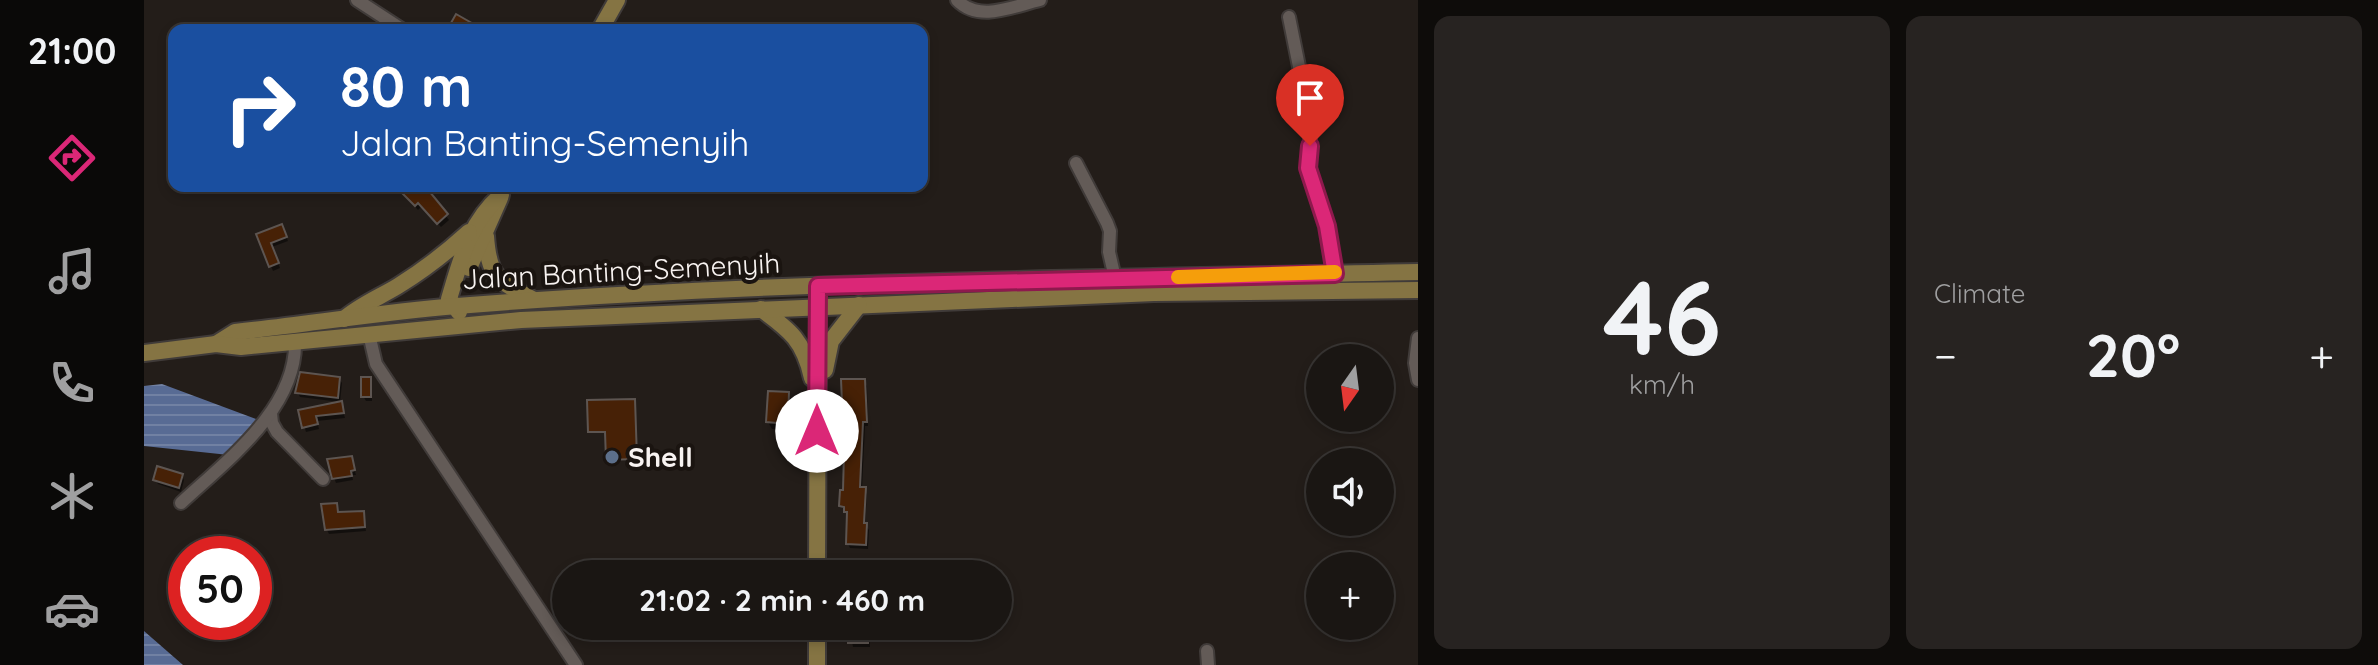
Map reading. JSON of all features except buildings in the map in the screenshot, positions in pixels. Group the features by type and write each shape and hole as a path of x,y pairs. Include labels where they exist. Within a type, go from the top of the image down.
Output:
{"main road":[{"path":"603,24 617,0"},
{"path":"343,320 479,229 494,216 504,192"},
{"path":"479,229 494,277 501,284 535,301"},
{"path":"427,329 441,321 459,302 479,229"},
{"name":"Jalan Banting-Semenyih","path":"216,344 235,332 535,301 818,286 1418,272"},
{"path":"817,560 818,286"},
{"name":"Jalan Banting-Semenyih","path":"144,353 216,344 241,347 511,321 1154,293 1418,290"},
{"path":"817,403 831,341 859,305"},
{"path":"455,307 470,317 511,321"},
{"path":"761,309 795,335 803,347 817,403"},
{"path":"817,640 817,665"}],"street":[{"path":"357,0 394,24"},
{"path":"957,0 974,11 990,13 1040,0"},
{"path":"1289,17 1311,126 1308,168 1327,226 1335,274"},
{"path":"1076,163 1110,231 1109,252 1115,278"},
{"path":"369,334 376,364 576,665"},
{"path":"1418,338 1415,363 1418,380"},
{"path":"181,503 250,438 271,413 285,385 295,340"},
{"path":"271,413 277,432 323,479"},
{"path":"1207,651 1208,665"}],"water":[{"path":"162,384 259,420 229,455 144,446 144,386"},
{"path":"144,631 183,665 144,665"}],"slow traffic":[{"path":"1178,277 1335,272"}],"place":[{"name":"Shell","path":"612,457"}],"route":[{"path":"817,431 818,286 1335,274 1327,226 1308,168 1310,146"}]}
